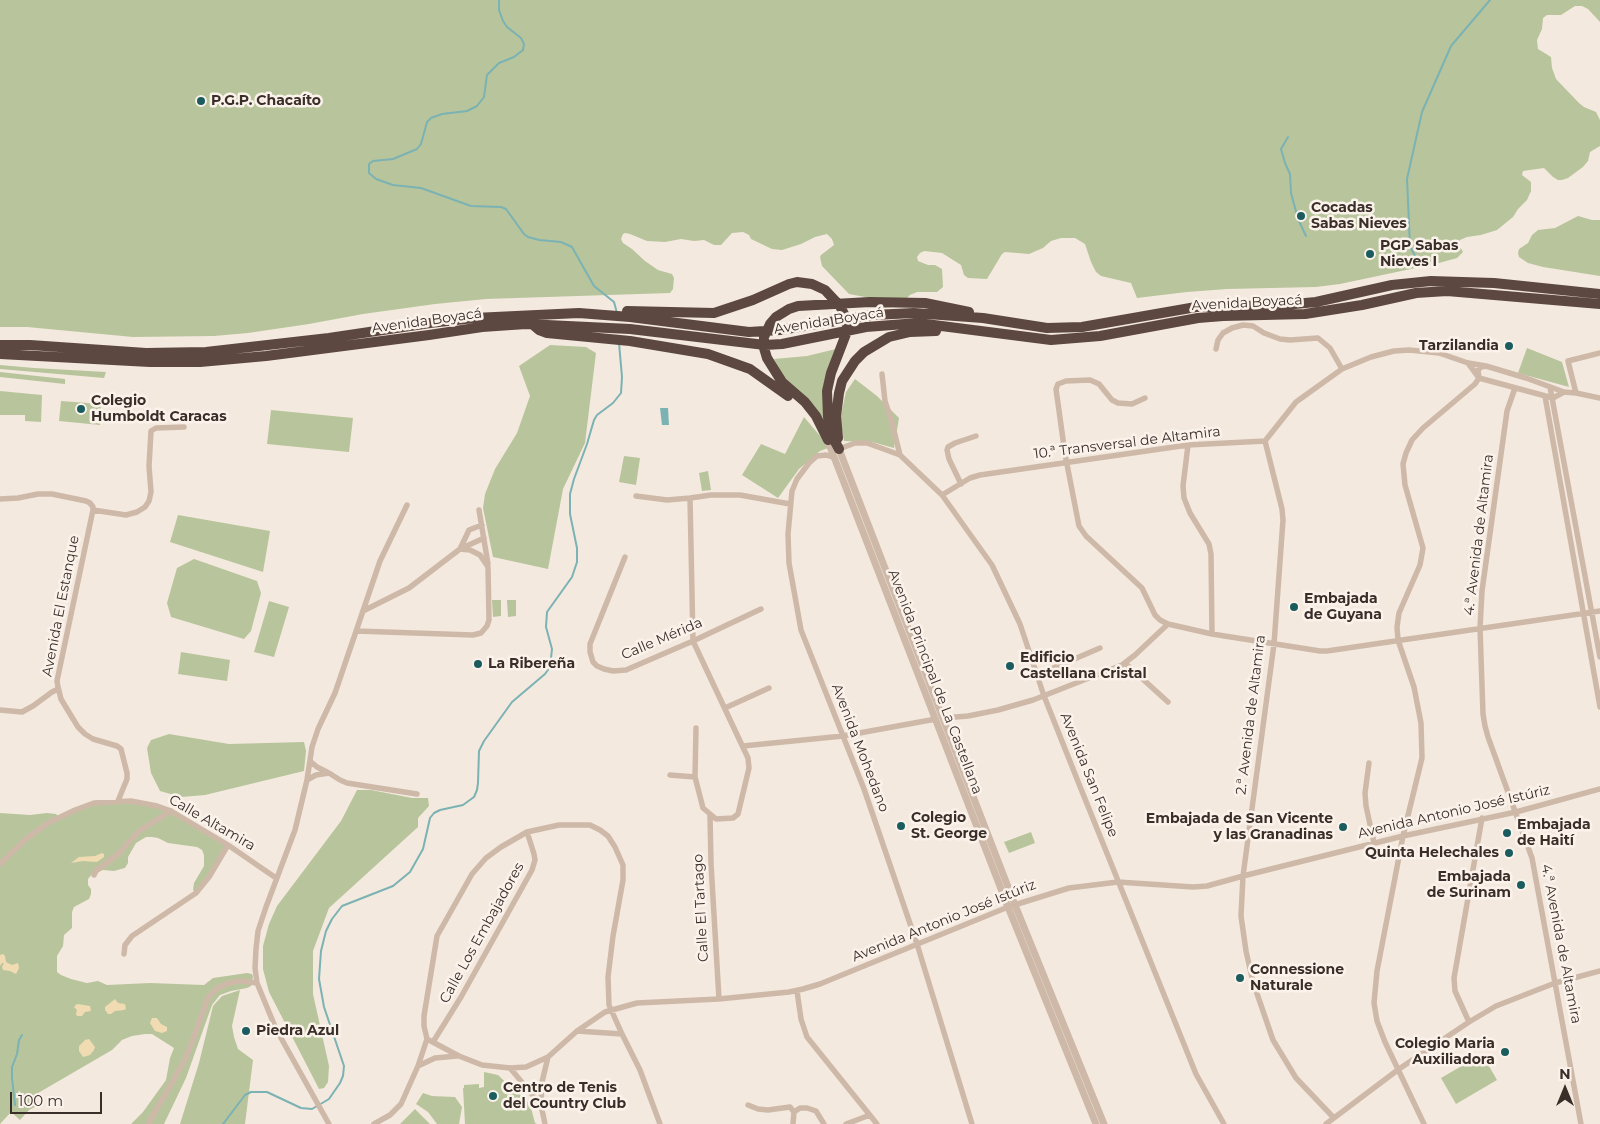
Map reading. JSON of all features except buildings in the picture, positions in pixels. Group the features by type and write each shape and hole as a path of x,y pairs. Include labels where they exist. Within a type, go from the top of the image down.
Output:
{"highway":[{"name":"Avenida Boyacá","path":"0,345 30,345 146,353 206,352 328,338 465,319 579,313 591,310 750,332 780,330 873,315 914,313 983,318 1042,328 1082,327 1196,307 1284,305 1316,302 1392,285 1431,281 1494,283 1600,294"},
{"path":"630,314 714,313 797,282 815,285 829,293 842,308 847,322 846,334 829,379 826,399 836,453"},
{"name":"Avenida Boyacá","path":"0,354 150,362 200,362 266,356 482,327 532,324 539,330 548,333 630,329 750,344 782,344 866,327 918,324 1052,340 1090,337 1198,318 1305,314 1362,305 1416,292 1447,291 1600,304"},
{"path":"829,444 821,422 803,401 782,382 767,358 764,348 764,337 776,317 789,309 804,305 901,302 943,306 970,312 983,318"},
{"path":"836,453 836,416 841,383 854,361 870,348 895,335 951,327"},
{"path":"599,332 630,340 708,354 750,368 783,391 804,410 817,425 829,444"}],"street":[{"path":"1216,349 1218,340 1223,333 1243,325 1252,326 1264,333 1290,340 1310,337 1318,338 1330,348 1342,369"},
{"path":"1265,441 1296,402 1342,369 1394,351 1409,350 1439,353 1468,363 1486,366 1526,378 1564,392 1576,392 1600,398"},
{"path":"1576,392 1568,361 1600,353"},
{"path":"1468,363 1478,378 1553,398 1564,392"},
{"path":"1424,1124 1385,1042 1374,1003 1377,971 1403,836 1422,758 1421,723 1414,687 1398,640 1396,627 1399,612 1420,565 1423,548 1405,485 1403,464 1412,440 1423,428 1475,384 1478,378 1478,370 1486,366"},
{"path":"882,374 885,402 900,455"},
{"path":"1524,390 1529,388 1526,378"},
{"path":"1144,398 1132,404 1118,403 1112,400 1099,384 1090,380 1066,381 1058,384 1056,389 1066,463 1079,526 1086,536 1142,588 1155,615 1168,624 1212,634 1320,651 1600,611"},
{"path":"1550,386 1545,396 1600,708"},
{"path":"1550,386 1600,657"},
{"name":"4.ª Avenida de Altamira","path":"1515,388 1508,411 1482,591 1480,628 1485,726 1532,858 1581,1124"},
{"path":"0,499 52,494 86,501 92,505 93,510 126,515 137,512 145,507 151,492 149,466 152,431 156,428 184,427"},
{"path":"961,484 949,459 947,450 948,447 955,443 976,436"},
{"name":"10.ª Transversal de Altamira","path":"942,495 970,478 980,475 1188,445 1265,441"},
{"name":"2.ª Avenida de Altamira","path":"1265,441 1283,515 1274,644 1242,876 1241,916 1253,982 1273,1040 1296,1078 1334,1118"},
{"name":"Avenida San Felipe","path":"836,453 855,443 867,443 900,455 942,495 992,565 1020,624 1044,696 1196,1074 1224,1124"},
{"name":"Avenida Principal de La Castellana","path":"829,444 836,453 944,718 1012,906 1096,1124"},
{"path":"1188,445 1183,486 1184,498 1190,513 1208,544 1211,554 1212,634"},
{"name":"Avenida Principal de La Castellana","path":"836,453 936,719 1104,1124"},
{"name":"Avenida Mohedano","path":"836,453 820,455 809,464 797,479 792,491 788,534 789,563 801,630 864,789 917,944 972,1124"},
{"path":"636,496 667,500 711,495 740,495 790,504"},
{"path":"690,498 693,641 743,746 748,758 749,768 738,814 732,818 725,819 716,819 710,815"},
{"path":"329,1124 276,1029 257,983 255,968 258,931 295,830 307,780 312,747 318,729 335,693 384,553 407,505"},
{"name":"Avenida El Estanque","path":"93,510 57,681 58,689 67,709 78,727 93,739 121,749 127,779 118,801"},
{"path":"356,630 473,635 481,633 489,620 488,567 479,510"},
{"path":"460,549 469,530 482,525"},
{"path":"363,611 409,588 460,549 484,538"},
{"path":"460,549 470,550 480,555 488,567"},
{"name":"Calle Mérida","path":"625,557 590,644 593,662 604,669 613,671 626,670 760,609"},
{"path":"944,718 968,716 998,710 1044,696 1125,663 1168,624"},
{"path":"1037,675 1100,648"},
{"path":"1125,663 1168,702"},
{"path":"725,708 769,688"},
{"path":"0,710 22,712 58,689"},
{"path":"743,746 843,736 936,719"},
{"name":"Calle El Tartago","path":"696,728 695,777 703,808 710,815 719,999"},
{"path":"310,761 317,767 347,783 417,794"},
{"path":"1369,763 1365,793 1374,844"},
{"path":"307,780 329,773"},
{"path":"670,774 695,777"},
{"name":"Avenida Antonio José Istúriz","path":"430,1040 459,1056 482,1065 510,1068 532,1065 548,1057 577,1031 600,1014 610,1010 636,1003 719,999 796,991 820,984 1012,906 1069,888 1118,882 1207,886 1403,836 1516,812 1600,790"},
{"name":"Calle Altamira","path":"0,864 27,838 48,823 94,803 118,801 146,803 171,811 228,845 276,878"},
{"path":"94,875 96,871 118,854 139,831 171,811"},
{"path":"1469,1022 1456,991 1454,978 1482,818"},
{"path":"374,1124 390,1115 401,1104 430,1040 425,1032 424,1016 434,947 442,926 472,874 486,858 528,832 559,825 590,825 608,836 623,865 623,880 608,977 610,1010 640,1070 660,1124"},
{"name":"Calle Los Embajadores","path":"430,1040 462,996 532,870 535,860 528,832"},
{"path":"124,954 125,945 132,936 196,893 209,877 228,845"},
{"path":"1326,1124 1399,1069 1496,1006 1555,983 1600,971"},
{"path":"148,1124 186,1058 208,998 217,988 229,983 240,981 257,983"},
{"path":"796,991 801,1019 807,1037 877,1124"},
{"path":"577,1031 622,1034"},
{"name":"Avenida Antonio José Istúriz","path":"418,1066 435,1058 459,1056"},
{"path":"545,1124 540,1105 542,1082 548,1057"},
{"path":"510,1068 540,1105"},
{"path":"748,1104 758,1109 768,1110 790,1107 794,1112 794,1124"},
{"path":"794,1112 800,1108 816,1111 824,1124"},
{"path":"846,1124 870,1115"}],"green space":[{"path":"0,0 1600,0 1600,22 1588,9 1582,6 1575,6 1561,15 1547,15 1543,18 1542,29 1537,40 1538,49 1551,57 1556,79 1579,103 1596,112 1600,120 1600,146 1590,152 1588,161 1583,167 1562,180 1553,177 1544,168 1523,171 1522,175 1531,182 1531,191 1527,200 1513,217 1497,230 1460,240 1459,245 1463,252 1457,258 1340,284 1316,287 1227,289 1137,298 1131,283 1101,276 1096,272 1085,244 1075,238 1061,238 1051,241 1043,248 1029,254 1005,252 987,279 968,278 964,275 961,265 942,253 924,251 917,257 918,261 928,265 935,265 942,269 943,287 937,292 917,292 910,295 899,306 885,308 865,297 849,294 822,266 821,255 834,245 832,239 827,234 782,250 772,249 751,239 749,235 743,232 732,233 721,245 714,245 704,240 647,241 625,233 621,239 623,243 658,270 672,274 674,278 673,289 670,293 486,299 435,304 248,333 214,336 133,337 27,327 0,327"},
{"path":"1578,216 1600,220 1600,276 1543,267 1528,263 1519,257 1519,249 1528,243 1532,235 1538,230 1555,228"},
{"path":"550,345 586,347 596,353 585,443 563,489 548,569 493,557 483,508 485,494 495,469 517,433 530,396 519,366"},
{"path":"840,348 825,421 814,406 784,377 774,359 807,356"},
{"path":"1527,348 1562,362 1569,387 1518,373"},
{"path":"0,365 106,372 104,378 0,369"},
{"path":"0,372 65,379 65,384 0,377"},
{"path":"855,379 877,396 899,418 894,448 872,442 844,441 840,419 846,392"},
{"path":"0,391 42,395 41,422 25,421 25,415 0,415"},
{"path":"61,401 101,404 100,425 59,421"},
{"path":"271,410 353,418 349,452 267,444"},
{"path":"804,417 828,448 820,451 799,469 778,498 742,475 761,444 785,454"},
{"path":"624,456 640,458 636,485 619,482"},
{"path":"708,471 711,490 702,491 699,473"},
{"path":"178,515 270,531 263,572 170,542"},
{"path":"194,559 257,581 261,593 251,631 244,639 171,617 167,603 177,568"},
{"path":"492,600 501,600 501,616 493,617"},
{"path":"507,600 516,600 516,616 508,617"},
{"path":"269,601 289,607 274,657 254,652"},
{"path":"181,652 230,660 227,681 178,674"},
{"path":"169,734 229,744 304,742 306,751 304,771 205,795 181,797 160,791 151,773 147,748 151,740"},
{"path":"357,790 371,790 412,798 428,798 429,806 418,818 418,827 329,908 313,951 313,994 329,1066 328,1082 324,1088 319,1089 269,992 263,969 263,946 269,924 277,906 341,821"},
{"path":"118,801 157,806 228,845 196,893 193,890 194,883 204,866 202,850 197,847 168,843 158,838 146,837 136,843 128,857 128,863 125,868 114,871 103,870 92,874 88,879 88,885 91,889 89,899 74,907 72,912 72,928 64,935 63,946 57,956 57,972 71,979 87,983 98,981 107,985 150,983 204,985 213,978 247,973 252,974 253,977 251,986 220,995 212,1005 186,1078 164,1124 131,1124 143,1112 166,1080 174,1048 152,1034 145,1034 122,1040 112,1050 33,1096 39,1105 29,1110 20,1120 11,1112 0,1124 0,813 30,815 47,813 56,814 59,817 94,803"},
{"path":"1031,832 1035,843 1009,853 1004,842"},
{"path":"240,990 232,1026 234,1037 238,1049 253,1060 245,1124 180,1124 199,1063 213,1006 222,996"},
{"path":"1482,1054 1497,1080 1456,1104 1441,1078"},
{"name":"Centro de Tenis del Country Club","path":"484,1072 498,1075 515,1089 530,1104 535,1123 537,1124 465,1124 464,1085 479,1084 479,1088 484,1087"},
{"path":"423,1093 432,1096 455,1097 462,1107 459,1124 437,1124 428,1112 416,1104"},
{"path":"415,1109 430,1124 400,1124"}],"sand":[{"path":"102,853 104,857 97,862 83,861 71,863 79,857 95,856"},
{"path":"3,954 6,962 12,965 18,963 19,968 16,974 3,970 4,963 0,966 0,955"},
{"path":"115,999 118,1003 125,1004 126,1009 108,1014 105,1007"},
{"path":"77,1004 90,1006 91,1011 85,1012 82,1016 77,1016 77,1010 74,1007"},
{"path":"152,1018 157,1018 161,1024 167,1027 167,1031 162,1033 155,1031 150,1023"},
{"path":"89,1039 95,1047 94,1050 90,1055 83,1057 79,1051 79,1046"}],"water":[{"path":"660,408 668,408 669,425 662,425"}],"waterway":[{"path":"499,0 499,10 503,21 507,27 521,38 524,44 523,50 514,57 499,63 487,75 484,97 477,106 467,111 442,114 431,118 427,122 421,144 417,149 393,159 373,161 369,164 369,173 376,179 393,185 421,188 471,206 501,207 506,209 528,237 561,242 572,247 594,286 614,302 617,313"},
{"path":"1418,262 1410,246 1407,179 1422,112 1451,46 1490,0"},
{"path":"1288,137 1281,149 1290,174 1291,193 1298,219 1306,236"},
{"path":"223,1124 245,1095 251,1092 267,1092 301,1108 312,1109 329,1099 340,1083 344,1066 324,1007 319,979 321,951 326,931 342,906 393,886 410,872 423,849 430,818 434,813 463,805 474,797 478,783 479,751 484,741 512,702 545,674 550,667 552,649 546,627 547,612 572,577 577,562 577,548 570,514 570,494 594,420 621,393 622,377 619,343"},
{"path":"15,1105 12,1067 22,1035"}],"place":[{"name":"P.G.P. Chacaíto","path":"201,101"},
{"name":"Cocadas Sabas Nieves","path":"1301,216"},
{"name":"PGP Sabas Nieves I","path":"1370,254"},
{"name":"Tarzilandia","path":"1509,346"},
{"name":"Colegio Humboldt Caracas","path":"81,409"},
{"name":"Embajada de Guyana","path":"1294,607"},
{"name":"La Ribereña","path":"478,664"},
{"name":"Edificio Castellana Cristal","path":"1010,666"},
{"name":"Colegio St. George","path":"901,826"},
{"name":"Embajada de San Vicente y las Granadinas","path":"1343,827"},
{"name":"Embajada de Haití","path":"1507,833"},
{"name":"Quinta Helechales","path":"1509,853"},
{"name":"Embajada de Surinam","path":"1521,885"},
{"name":"Connessione Naturale","path":"1240,978"},
{"name":"Piedra Azul","path":"246,1031"},
{"name":"Colegio Maria Auxiliadora","path":"1505,1052"},
{"name":"Centro de Tenis del Country Club","path":"493,1096"}]}
